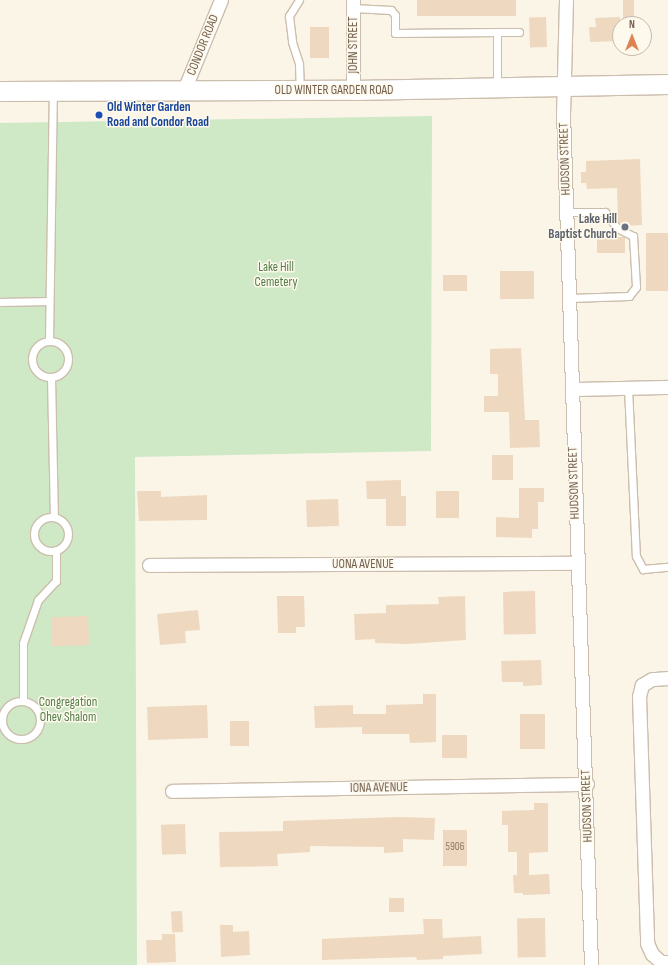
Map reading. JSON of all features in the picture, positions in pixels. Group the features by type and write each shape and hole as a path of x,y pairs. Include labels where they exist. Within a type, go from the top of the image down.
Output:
{"main road":[{"name":"OLD WINTER GARDEN ROAD","path":"0,91 353,90 668,84"}],"street":[{"name":"CONDOR ROAD","path":"184,90 221,0"},
{"name":"HUDSON STREET","path":"566,0 566,212 576,563 587,784 591,965"},
{"name":"JOHN STREET","path":"353,4 353,90"},
{"path":"572,389 668,387"},
{"name":"UONA AVENUE","path":"149,565 576,563"},
{"path":"668,678 652,679 642,686 639,696 647,943 652,954 661,962 668,962"},
{"name":"IONA AVENUE","path":"172,791 587,784"}],"lane":[{"path":"299,0 289,16 292,42 299,64 300,90"},
{"path":"353,4 391,10 395,15 395,34 519,32"},
{"path":"497,32 497,87"},
{"path":"49,340 53,91"},
{"path":"566,212 605,212 618,228 633,236 636,287 629,296 569,298"},
{"path":"0,302 49,301"},
{"path":"49,340 60,344 68,359 64,370 51,377 37,372 31,362 31,355 37,345 49,340"},
{"path":"51,377 54,517"},
{"path":"628,388 636,556 643,569 668,567"},
{"path":"54,517 64,523 68,533 65,544 56,550 44,550 34,537 39,522 54,517"},
{"path":"22,701 23,643 38,600 56,581 56,550"},
{"path":"22,701 34,706 40,718 37,730 33,734 21,739 9,734 2,719 7,708 22,701"}],"green space":[{"path":"432,116 431,451 135,457 137,965 0,965 0,123"}],"building":[{"path":"417,0 516,0 516,16 417,16"},
{"path":"623,0 634,0 634,16 623,16"},
{"path":"546,17 547,47 530,48 529,18"},
{"path":"612,17 612,41 590,42 589,27 596,27 595,18"},
{"path":"310,27 329,27 329,58 310,58"},
{"path":"640,159 642,225 624,226 618,221 617,188 587,189 586,183 581,183 581,172 586,172 586,161"},
{"path":"646,233 668,233 668,291 646,291"},
{"path":"597,237 625,237 625,253 597,253"},
{"path":"500,271 534,271 534,299 500,299"},
{"path":"443,275 467,275 467,291 443,291"},
{"path":"521,348 525,420 539,420 540,447 510,448 509,412 484,412 484,396 498,396 498,374 490,374 490,349"},
{"path":"492,455 513,455 513,480 492,480"},
{"path":"401,480 401,496 406,496 406,526 386,526 386,499 367,499 366,481"},
{"path":"519,488 544,488 544,502 538,502 538,529 532,529 532,538 496,537 496,517 519,518"},
{"path":"137,491 161,491 161,497 207,495 207,520 139,521"},
{"path":"436,491 459,491 459,518 436,518"},
{"path":"338,499 339,526 307,527 306,500"},
{"path":"535,591 536,634 504,635 503,592"},
{"path":"277,596 304,596 305,627 296,627 296,633 278,633"},
{"path":"465,596 466,640 407,644 375,643 375,639 355,640 354,614 386,613 386,605 439,604 438,597"},
{"path":"198,610 200,630 185,631 186,643 160,645 157,614"},
{"path":"88,616 89,645 52,646 51,617"},
{"path":"541,660 542,685 523,686 523,682 502,682 501,661"},
{"path":"423,694 436,694 436,742 410,743 409,734 362,734 362,727 315,728 314,706 353,705 353,714 386,714 386,705 423,704"},
{"path":"207,705 208,738 148,740 147,707"},
{"path":"520,714 545,714 545,749 520,749"},
{"path":"230,721 249,721 249,746 230,746"},
{"path":"442,735 467,735 467,758 442,758"},
{"path":"534,803 548,803 548,852 529,853 529,875 549,874 550,894 523,895 523,893 514,893 513,875 517,875 517,852 508,852 508,825 502,825 502,811 534,810"},
{"path":"399,817 435,818 434,840 403,839 403,852 384,853 384,847 310,846 310,852 277,854 278,866 220,867 219,832 283,831 283,821"},
{"path":"185,824 186,854 162,855 161,825"},
{"path":"443,830 467,830 467,866 443,866"},
{"path":"389,898 404,898 404,912 389,912"},
{"path":"182,911 183,932 172,933 171,912"},
{"path":"517,918 545,918 546,957 518,957"},
{"path":"423,919 442,919 443,938 481,936 482,954 443,956 443,959 417,960 416,957 322,960 322,939 424,934"},
{"path":"220,925 233,925 233,932 249,931 250,955 221,957"},
{"path":"162,934 175,934 176,962 147,963 146,940 162,940"}],"place":[{"name":"Old Winter Garden Road and Condor Road","path":"99,115"},
{"name":"Lake Hill Baptist Church","path":"625,227"}],"park label":[{"name":"Lake Hill Cemetery","path":"276,276"},
{"name":"Congregation Ohev Shalom","path":"68,710"}]}
